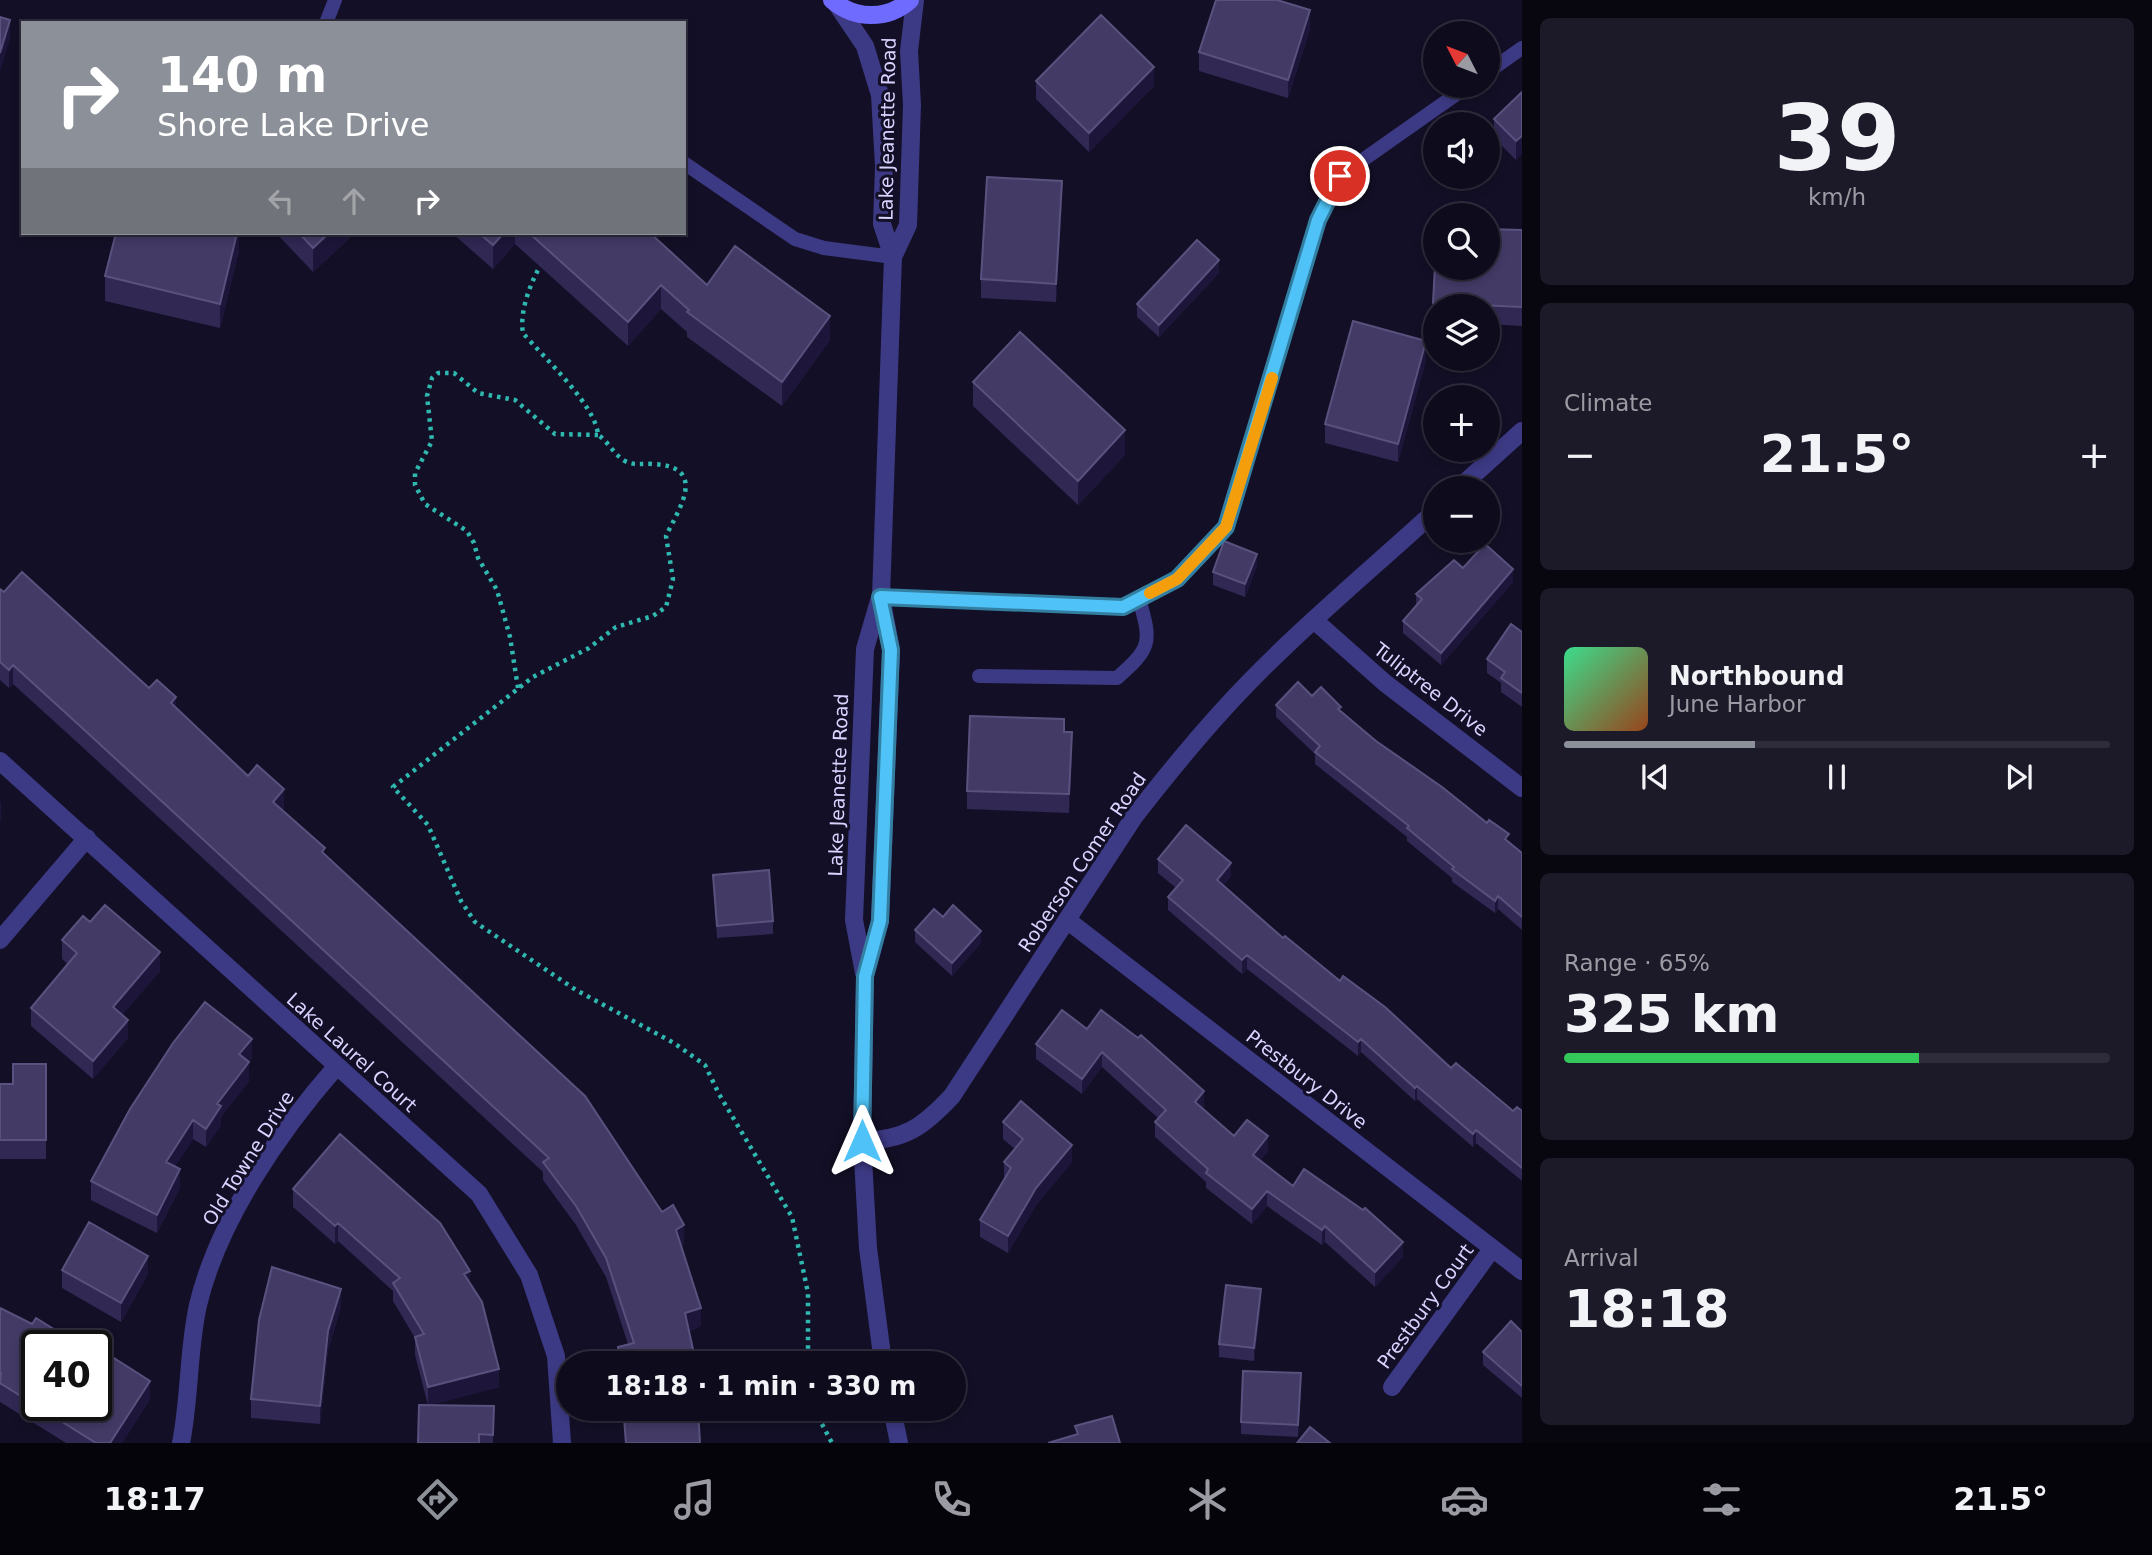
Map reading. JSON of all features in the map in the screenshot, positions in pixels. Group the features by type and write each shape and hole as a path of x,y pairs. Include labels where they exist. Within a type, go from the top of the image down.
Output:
{"main road":[{"path":"834,2 851,12 868,16 886,14 913,0"}],"street":[{"name":"Lake Jeanette Road","path":"893,257 908,225 912,117 909,51 913,0"},
{"name":"Lake Jeanette Road","path":"834,2 865,46 880,95 884,166 881,224 893,257 880,597 865,649 854,920 865,976 862,1141 868,1248 881,1351"},
{"path":"1472,476 1522,430"},
{"name":"Roberson Comer Road","path":"862,1141 889,1140 915,1129 952,1096 1134,817 1164,778 1222,710 1423,522"},
{"name":"Lake Jeanette Road","path":"865,976 880,921 883,867 891,650 880,597"},
{"name":"Tuliptree Drive","path":"1315,621 1385,683 1522,788"},
{"name":"Lake Laurel Court","path":"0,761 479,1194 529,1275 556,1356 562,1443"},
{"path":"0,940 87,838"},
{"name":"Prestbury Drive","path":"1067,920 1522,1271"},
{"name":"Old Towne Drive","path":"181,1443 198,1306 225,1230 286,1129 336,1067"},
{"name":"Prestbury Court","path":"1392,1387 1492,1249"},
{"path":"894,1421 899,1443"}],"lane":[{"path":"327,21 335,0"},
{"path":"1500,64 1522,48"},
{"path":"880,597 1123,607 1177,579 1226,527 1318,220 1340,176 1451,98"},
{"path":"686,164 796,239 824,248 893,257"},
{"path":"979,676 1117,678 1141,657 1149,632 1139,599"}],"path":[{"path":"545,257 526,303 521,324 523,333 587,408 597,423 598,435"},
{"path":"518,688 510,637 497,590 478,558 474,543 467,531 425,505 415,485 415,473 432,442 428,386 438,373 454,373 478,393 505,398 525,406 555,434 598,435 626,462 664,465 679,472 685,485 684,504 666,536 673,579 672,595 666,607 653,616 616,627 589,648 518,688 393,787 428,825 461,901 475,922 576,990 674,1043 705,1065 719,1094 792,1217 808,1293 808,1351"},
{"path":"820,1421 832,1443"}],"building":[{"path":"1216,0 1277,0 1310,10 1288,80 1199,52"},
{"path":"1101,15 1154,67 1089,133 1036,81"},
{"path":"0,17 10,20 0,53"},
{"path":"1522,92 1522,136 1516,141 1500,125 1500,113"},
{"path":"987,177 1062,181 1056,284 981,279"},
{"path":"1500,229 1522,230 1522,307 1500,306 1500,294 1433,294 1434,280 1500,280"},
{"path":"115,235 237,235 220,304 105,276"},
{"path":"301,235 327,235 313,248"},
{"path":"481,235 502,235 493,245"},
{"path":"531,235 652,235 707,285 735,246 830,316 782,382 687,312 689,310 661,285 628,322"},
{"path":"1197,240 1219,260 1159,325 1137,304"},
{"path":"1353,321 1423,340 1423,352 1398,444 1325,424"},
{"path":"1020,332 1125,430 1078,481 973,382"},
{"path":"1224,541 1257,554 1245,584 1213,572"},
{"path":"1477,553 1495,553 1513,569 1441,653 1403,621 1422,599 1416,594 1454,560 1463,568"},
{"path":"22,572 149,688 157,680 176,697 171,703 248,776 257,765 284,789 273,802 325,848 322,852 585,1096 662,1212 673,1205 684,1225 676,1230 701,1308 685,1313 693,1351 619,1351 618,1347 634,1343 606,1258 576,1206 543,1162 549,1158 13,665 9,670 0,662 0,589 4,592"},
{"path":"1511,624 1522,632 1522,693 1501,678 1505,672 1487,659"},
{"path":"1298,682 1312,696 1321,687 1341,707 1338,709 1376,741 1442,787 1487,823 1489,820 1509,834 1505,839 1522,853 1522,917 1498,896 1495,901 1452,869 1454,867 1407,828 1409,826 1315,752 1320,746 1276,705"},
{"path":"970,716 1064,719 1064,732 1072,732 1069,794 967,791"},
{"path":"1186,825 1231,863 1217,880 1283,938 1285,936 1340,981 1343,976 1385,1007 1451,1068 1456,1063 1513,1111 1517,1107 1522,1111 1522,1168 1476,1130 1473,1134 1417,1086 1415,1088 1361,1039 1358,1042 1247,955 1242,960 1168,897 1183,880 1158,859"},
{"path":"769,870 773,921 717,926 713,875"},
{"path":"105,905 160,952 113,1007 128,1020 93,1061 31,1008 77,953 62,940 83,916 90,922"},
{"path":"953,905 981,931 952,963 915,930 934,909 943,917"},
{"path":"205,1002 252,1039 239,1054 249,1062 217,1104 221,1106 206,1129 193,1120 166,1162 180,1169 157,1215 91,1181 130,1109 173,1043"},
{"path":"1062,1010 1087,1029 1101,1010 1138,1038 1141,1035 1204,1091 1195,1102 1234,1136 1247,1120 1268,1136 1253,1155 1293,1186 1304,1169 1363,1210 1365,1208 1403,1242 1375,1272 1325,1226 1322,1230 1267,1191 1252,1209 1206,1173 1208,1169 1155,1122 1166,1110 1102,1052 1082,1079 1036,1044"},
{"path":"13,1064 46,1064 46,1140 0,1140 0,1084 13,1084"},
{"path":"1021,1101 1072,1145 1036,1188 1008,1236 980,1220 1011,1168 1004,1162 1023,1139 1003,1122"},
{"path":"340,1134 440,1223 470,1271 464,1274 482,1302 499,1369 428,1387 415,1337 424,1334 393,1283 400,1278 338,1223 335,1226 293,1189"},
{"path":"89,1222 148,1256 121,1303 62,1270"},
{"path":"272,1267 341,1289 328,1331 320,1406 251,1399 259,1320"},
{"path":"1226,1285 1261,1289 1254,1348 1219,1344"},
{"path":"0,1308 32,1324 36,1318 55,1330 21,1330 21,1396 0,1383"},
{"path":"1511,1321 1522,1332 1522,1386 1483,1352"},
{"path":"112,1357 150,1381 110,1443 96,1443 61,1421 112,1421"},
{"path":"1243,1371 1301,1373 1298,1425 1241,1422"},
{"path":"419,1405 494,1406 493,1435 479,1434 479,1443 418,1443"},
{"path":"1112,1416 1120,1443 1048,1443 1078,1434 1075,1426"},
{"path":"624,1421 699,1421 700,1443 626,1443"},
{"path":"1310,1427 1330,1443 1297,1443"}],"slow traffic":[{"path":"1150,593 1177,579 1226,527 1272,378"}],"route":[{"path":"862,1141 865,976 880,921 891,650 880,597 1123,607 1177,579 1226,527 1318,220 1340,176"}]}
